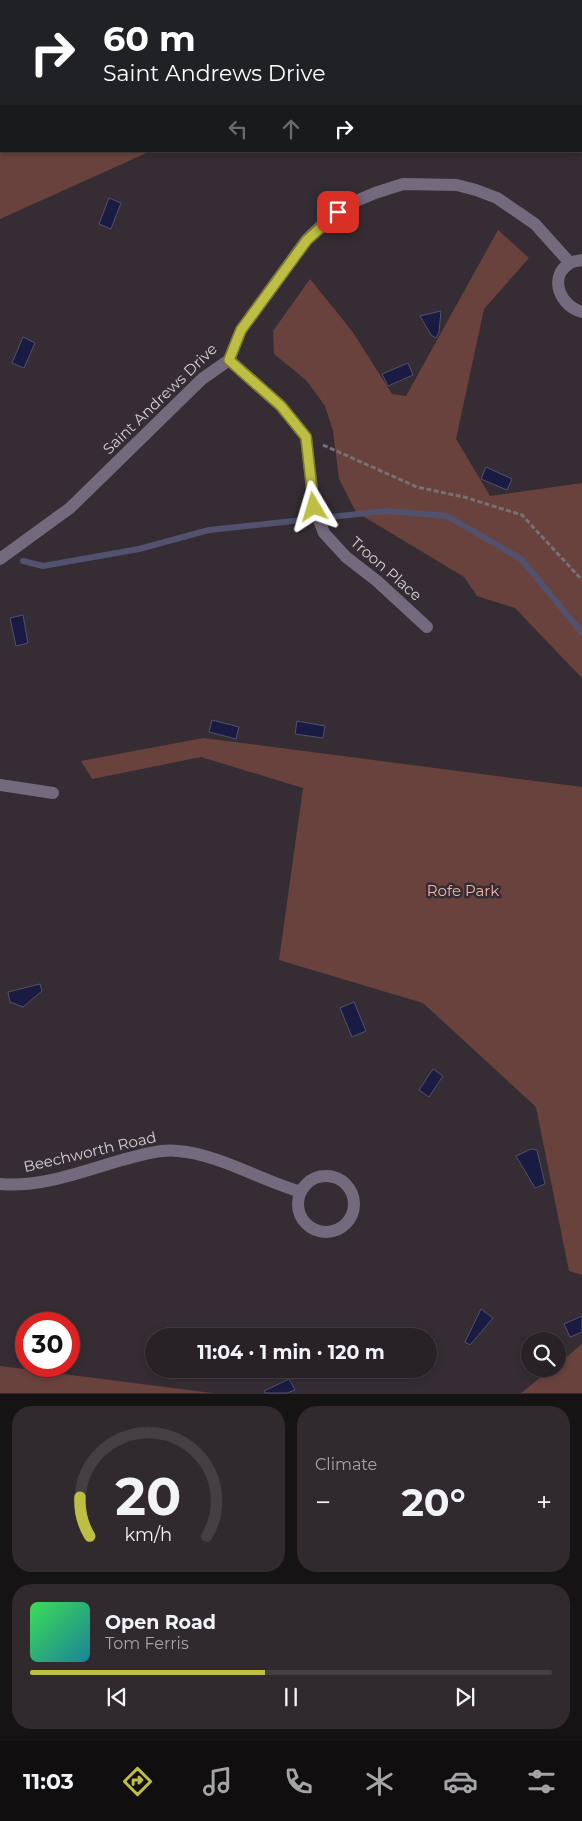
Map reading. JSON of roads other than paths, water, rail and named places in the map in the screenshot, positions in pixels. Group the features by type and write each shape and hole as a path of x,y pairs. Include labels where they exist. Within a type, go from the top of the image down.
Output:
{"street":[{"name":"Saint Andrews Drive","path":"0,558 70,508 202,379 229,360 241,330 307,240 327,220 349,204 375,193 403,184 456,185 497,198 535,224 576,261 561,273 558,283 560,294 566,305 582,312"},
{"name":"Troon Place","path":"229,360 281,406 306,437 314,507 324,533 346,557 377,581 427,627"},
{"path":"0,785 53,793"},
{"name":"Beechworth Road","path":"0,1184 28,1185 146,1153 177,1150 200,1154 279,1186 301,1192"},
{"path":"324,1176 342,1181 353,1197 351,1216 340,1229 331,1232 314,1229 307,1224 298,1209 301,1192 307,1184 324,1176"}],"waterway":[{"path":"23,561 43,566 139,549 209,530 386,511 447,516 521,559 582,633"}],"park label":[{"name":"Rofe Park","path":"463,891"}]}
